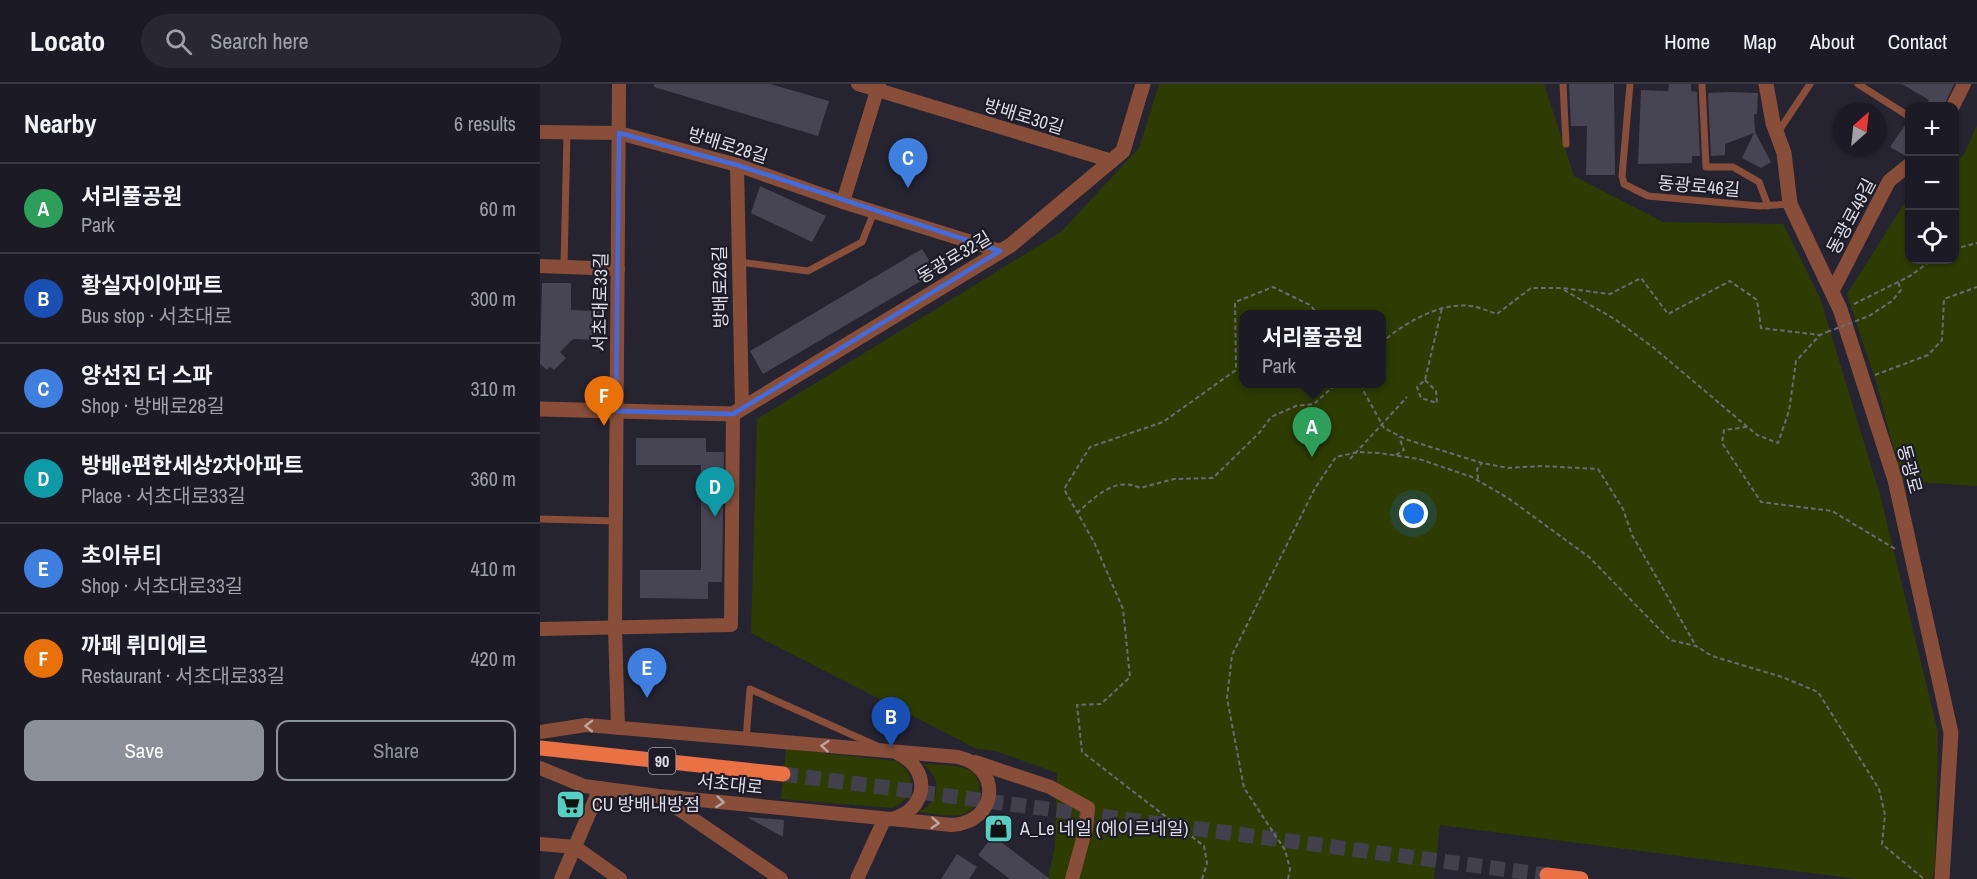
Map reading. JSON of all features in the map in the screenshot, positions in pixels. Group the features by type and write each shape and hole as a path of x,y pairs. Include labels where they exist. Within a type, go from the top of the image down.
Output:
{"main road":[{"name":"서초대로","path":"540,748 783,774"},
{"path":"1547,875 1581,879"}],"street":[{"name":"서초대로33길","path":"618,728 615,628 619,84"},
{"name":"방배로30길","path":"858,84 878,87 1112,161"},
{"name":"동광로32길","path":"738,411 1000,251 1112,161 1123,151 1143,84"},
{"name":"동광로","path":"1766,84 1784,153 1790,204 1840,309 1864,379 1894,480 1951,733 1942,879"},
{"path":"1955,102 1964,84"},
{"path":"843,202 878,87"},
{"name":"방배로28길","path":"540,132 619,133 737,165 843,202 1000,251"},
{"name":"방배로26길","path":"737,165 738,411"},
{"name":"동광로49길","path":"1832,292 1889,181 1905,168"},
{"path":"540,266 618,269"},
{"path":"540,410 738,411 731,625 540,629"},
{"name":"서초대로","path":"540,732 586,724 968,759 978,765 989,783 987,804 973,820 952,825 884,820 584,786 540,768"},
{"name":"서초대로","path":"884,820 905,815 919,799 921,789 916,768 900,754 890,752"},
{"path":"968,759 1050,787 1088,808 1086,828 1072,879"},
{"path":"561,879 600,788"},
{"path":"659,796 781,879"},
{"path":"857,879 884,820"},
{"path":"540,844 575,848 620,879"}],"lane":[{"path":"1563,84 1566,144"},
{"name":"동광로46길","path":"1630,84 1622,176 1624,184 1648,196 1768,206 1790,204"},
{"name":"동광로46길","path":"1702,84 1706,167 1733,167 1759,182 1768,206"},
{"path":"1777,133 1810,84"},
{"path":"1858,84 1905,114"},
{"path":"564,267 567,132"},
{"path":"739,262 808,271 862,242 874,212"},
{"path":"540,519 616,521"},
{"name":"서초대로","path":"746,739 750,689 890,752"}],"path":[{"path":"1959,248 1977,243"},
{"path":"1840,309 1898,282 1926,264"},
{"path":"1386,339 1398,329 1442,308 1469,305 1497,314 1531,288 1562,288 1610,294 1641,278 1668,314 1730,282 1757,300 1761,328 1820,335"},
{"path":"1562,288 1616,320 1654,348 1757,435 1778,443 1789,411 1796,361 1820,335 1869,316 1892,301 1901,290 1898,282"},
{"path":"1202,879 1207,863 1204,846 1082,752 1077,705 1101,704 1130,677 1123,609 1094,542 1064,489 1090,447 1163,422 1236,370 1236,302 1273,287 1310,305 1314,310"},
{"path":"1864,379 1928,356 1942,340 1944,299 1977,287"},
{"path":"1425,380 1436,391 1437,403 1421,398 1418,387 1425,380 1442,308"},
{"path":"1077,513 1106,488 1131,484 1140,488 1174,479 1213,478 1260,432 1271,417 1296,405 1314,404 1332,388"},
{"path":"1363,388 1384,428 1398,435 1482,463 1508,468 1541,466 1598,469 1623,509 1632,535 1696,646"},
{"path":"1350,459 1407,397"},
{"path":"1747,427 1724,430 1722,443 1761,502 1832,511 1912,559"},
{"path":"1395,456 1404,450 1398,435"},
{"path":"1288,879 1290,869 1285,850 1244,788 1227,698 1232,655 1315,488 1336,457 1358,452 1395,456 1443,466 1478,480 1508,498 1589,557 1670,640 1696,646 1712,656 1792,680 1818,692 1879,789 1885,815 1882,844 1924,879"},
{"path":"1478,480 1477,469 1482,463"}],"highlighted area":[{"path":"619,133 737,165 1000,251 733,414 616,411"}],"green space":[{"path":"1159,84 1544,84 1574,176 1663,222 1783,224 1820,298 1880,495 1938,732 1935,868 1932,879 1857,879 1440,825 1434,879 1048,879 1055,846 1057,773 996,751 977,749 751,633 757,419 1061,232 1139,148"},
{"path":"1977,125 1977,486 1902,481 1877,385 1847,294 1905,202 1905,264 1959,264 1959,159 1964,155"},
{"path":"786,749 896,761 903,766 910,779 909,793 900,804 892,808 781,799"},
{"path":"922,764 954,766 971,771 979,783 979,798 976,805 959,815 918,812 931,803 936,790 933,776"}],"building":[{"path":"654,84 770,84 829,101 818,136 654,87"},
{"path":"1569,84 1614,84 1615,175 1586,175 1587,126 1571,126"},
{"path":"1669,84 1691,84 1691,91 1697,92 1700,156 1692,156 1692,163 1638,164 1641,90 1668,91"},
{"path":"1902,84 1954,84 1946,102 1928,102 1929,100"},
{"path":"1708,93 1758,93 1757,114 1754,114 1755,132 1771,162 1761,168 1742,158 1754,133 1725,144 1725,155 1711,156"},
{"path":"1905,125 1905,155 1890,147"},
{"path":"760,186 826,216 812,242 751,213"},
{"path":"922,249 936,272 763,374 750,351"},
{"path":"542,283 571,283 571,310 599,311 597,340 573,339 560,352 566,358 554,370 550,367 547,370 540,364"},
{"path":"636,438 706,438 706,452 724,452 722,582 708,582 708,599 640,598 640,570 701,570 701,465 636,465"},
{"path":"747,817 784,820 783,837"},
{"path":"993,836 1050,879 1010,879 978,855"},
{"path":"957,854 977,867 969,879 941,879"}],"tunnel":[{"path":"783,774 1547,875"}],"place":[{"name":"양선진 더 스파","path":"908,188"},
{"name":"까페 뤼미에르","path":"604,426"},
{"name":"서리풀공원","path":"1312,457"},
{"name":"방배e편한세상2차아파트","path":"715,517"},
{"name":"초이뷰티","path":"647,698"},
{"name":"황실자이아파트","path":"891,747"},
{"name":"CU 방배내방점","path":"571,804"},
{"name":"A_Le 네일 (에이르네일)","path":"999,828"}]}
